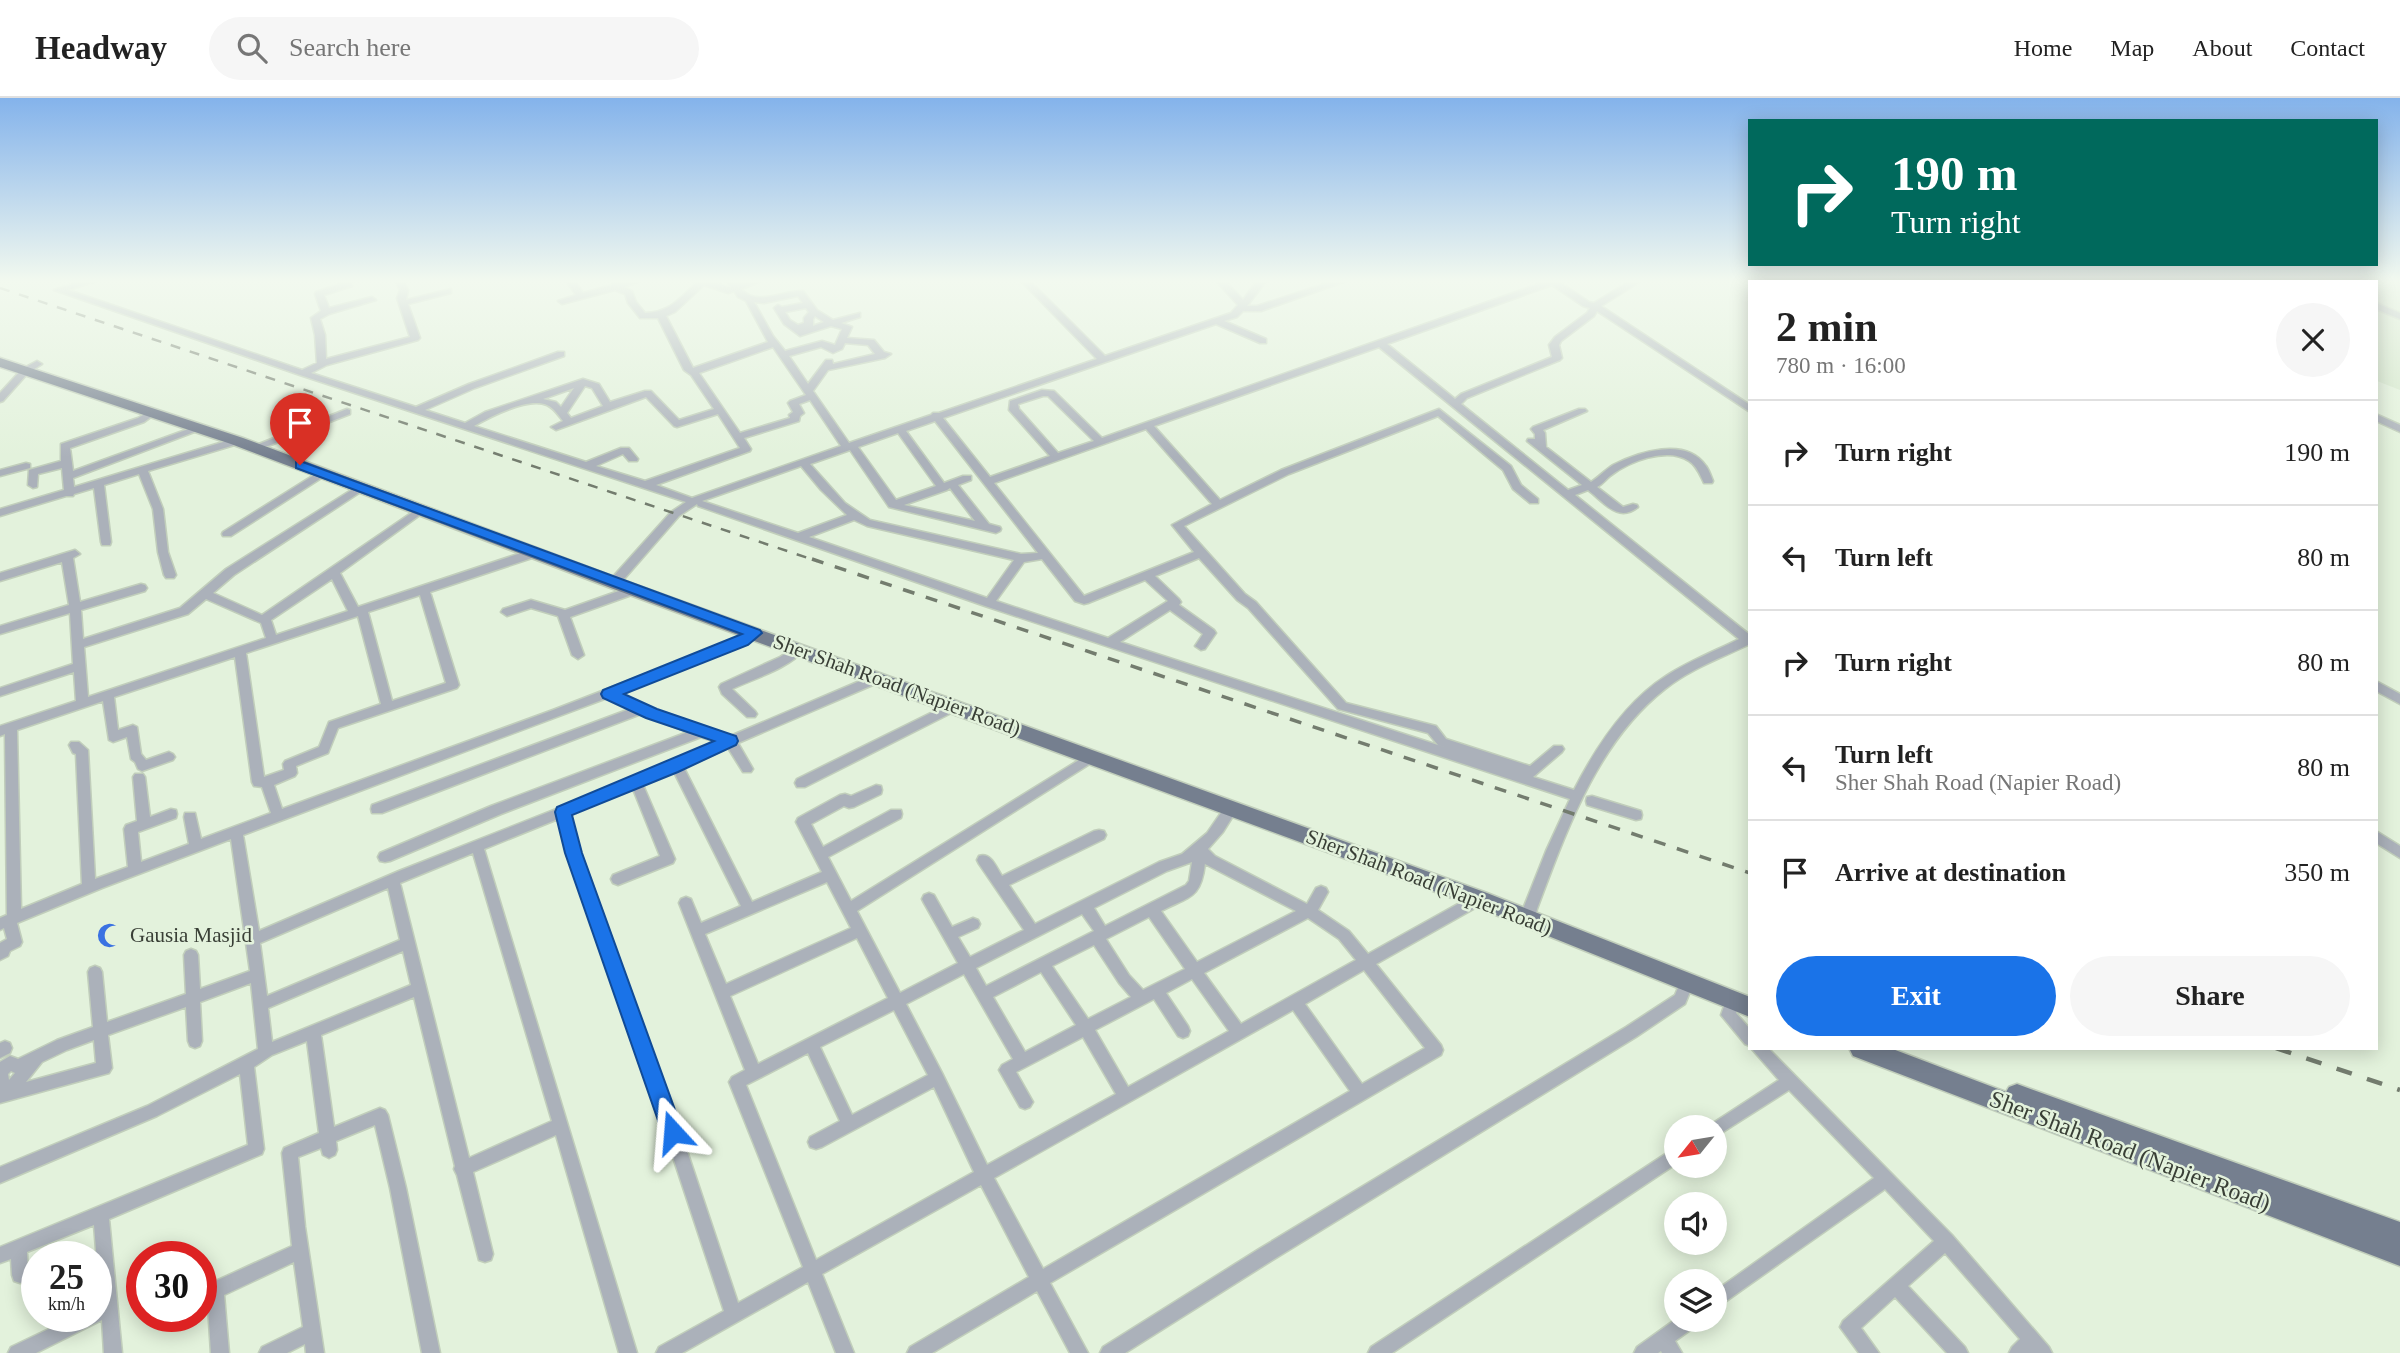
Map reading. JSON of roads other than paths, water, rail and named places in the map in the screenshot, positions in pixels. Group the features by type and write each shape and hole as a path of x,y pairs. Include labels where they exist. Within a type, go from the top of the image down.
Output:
{"main road":[{"name":"Sher Shah Road (Napier Road)","path":"0,351 31,367 150,414 236,441 1530,914 1744,1001"},
{"name":"Sher Shah Road (Napier Road)","path":"0,362 31,367 264,444 754,633 1093,753 1232,808 1255,812 1479,899 1530,914 1687,982 1744,1001"},
{"name":"Sher Shah Road (Napier Road)","path":"1866,1050 2400,1253"},
{"name":"Sher Shah Road (Napier Road)","path":"1896,1050 2400,1235"}],"street":[{"path":"204,340 688,499"},
{"path":"320,340 322,365"},
{"path":"303,373 410,340"},
{"path":"646,485 746,449 694,373 689,370 674,340"},
{"path":"773,340 893,505 991,528"},
{"path":"738,437 796,419 794,415 799,413 793,403 811,393 833,350 844,340 871,342 884,355 826,368"},
{"path":"1084,340 1104,360"},
{"path":"507,612 531,604 563,614 623,582 675,514 699,498 1163,340"},
{"path":"989,481 1390,340"},
{"path":"1455,404 1464,396 1557,358 1554,345 1558,340"},
{"path":"1646,340 1748,408"},
{"path":"694,373 699,368 775,343"},
{"path":"1380,343 1748,639"},
{"path":"783,355 822,344 833,350"},
{"path":"417,410 472,386 561,354"},
{"path":"0,399 31,367"},
{"path":"466,426 488,414 583,382 596,386 608,406"},
{"path":"563,411 583,382"},
{"path":"555,427 648,393 660,406 668,409 677,424 720,410"},
{"path":"1056,457 1014,410 1013,403 1042,393 1051,393 1100,441"},
{"path":"533,399 553,404 563,411 570,422"},
{"path":"1541,448 1540,433 1536,429 1582,411"},
{"path":"264,444 347,412"},
{"path":"1534,501 1517,487 1507,468 1439,412 1285,472 1191,516 1177,526 1342,706 1432,729 1442,742 1532,772 1558,749"},
{"path":"69,494 65,446 141,420 150,414"},
{"path":"936,415 1079,598 1084,600 1201,553"},
{"path":"2378,418 2400,429"},
{"path":"1147,424 1219,505"},
{"path":"899,428 947,486 991,528"},
{"path":"68,476 197,429"},
{"path":"0,513 99,485 236,441"},
{"path":"1532,441 1622,511 1633,507"},
{"path":"586,466 625,450 634,459"},
{"path":"1567,494 1623,466 1666,450 1678,451 1696,460 1702,466 1708,481"},
{"path":"33,485 33,472 66,463"},
{"path":"804,463 814,477 855,516 867,523 1022,557 1033,558 1045,554"},
{"path":"0,473 26,466"},
{"path":"143,471 158,509 163,552 170,575"},
{"path":"227,534 322,473"},
{"path":"893,505 967,478"},
{"path":"99,485 106,542"},
{"path":"79,644 184,611 230,572 361,487"},
{"path":"702,504 989,603 1574,795"},
{"path":"263,620 421,510"},
{"path":"798,537 855,516"},
{"path":"0,954 4,948 15,942 8,921 6,730 534,552"},
{"path":"0,577 71,555 82,704"},
{"path":"989,603 1022,557"},
{"path":"334,572 358,611 387,707"},
{"path":"1110,642 1175,602 1147,575"},
{"path":"0,630 141,588"},
{"path":"240,651 258,782 267,782 290,774 289,764 324,750 333,725 453,685 424,590"},
{"path":"205,594 266,621 272,640"},
{"path":"1171,605 1210,633 1201,646"},
{"path":"563,614 578,655"},
{"path":"8,921 89,887 609,694 743,641 754,633"},
{"path":"1530,914 1551,852 1574,805 1607,747 1632,713 1660,686 1699,663 1748,640"},
{"path":"751,715 725,687 784,660 799,649"},
{"path":"0,692 80,666"},
{"path":"253,940 677,765 878,678"},
{"path":"2378,686 2400,700"},
{"path":"609,694 701,732 730,741 747,769"},
{"path":"108,695 113,737 133,730 135,756 140,759 137,771 144,824"},
{"path":"801,783 955,706"},
{"path":"377,809 642,709"},
{"path":"385,858 532,795 701,732"},
{"path":"75,745 77,750 82,750 89,887"},
{"path":"849,909 1093,753"},
{"path":"137,771 169,757"},
{"path":"677,765 693,803 716,842 749,909"},
{"path":"267,782 278,816"},
{"path":"618,879 668,859 636,782"},
{"path":"876,790 849,803 845,799 803,822 937,1078 984,1176 1079,1353"},
{"path":"1592,801 1636,815"},
{"path":"845,1353 737,1082 1084,905 1164,866 1180,863 1212,839 1232,808"},
{"path":"563,812 573,853 664,1106 734,1315"},
{"path":"135,870 131,829 171,814"},
{"path":"820,855 896,814"},
{"path":"190,817 196,848"},
{"path":"236,832 253,940 266,1051"},
{"path":"1000,883 1099,835"},
{"path":"2378,837 2400,853"},
{"path":"477,846 628,1353"},
{"path":"984,994 1191,889 1196,882 1200,849"},
{"path":"916,1353 1436,1050 1344,935 1308,911 1210,860 1200,849"},
{"path":"984,860 1032,931"},
{"path":"698,931 831,874"},
{"path":"393,880 485,1254"},
{"path":"1025,1102 1007,1070 1308,911 1321,892"},
{"path":"929,899 1023,1061"},
{"path":"665,1353 1479,899"},
{"path":"686,903 754,1073"},
{"path":"1084,905 1124,979 1141,998"},
{"path":"1151,908 1239,1034"},
{"path":"950,934 974,924"},
{"path":"722,993 860,930"},
{"path":"261,1005 408,943"},
{"path":"191,955 195,1041"},
{"path":"1043,964 1069,1007 1086,1027 1126,1097"},
{"path":"95,972 100,1032 104,1069 0,1096 3,1086 0,1072 10,1063 18,1067 100,1032 257,975"},
{"path":"1109,1353 1632,1032 1680,999 1687,982"},
{"path":"0,1175 152,1111 266,1051 419,988"},
{"path":"1156,990 1184,1031"},
{"path":"1744,1001 1728,1015 1748,1037"},
{"path":"1295,1002 1360,1093"},
{"path":"313,1032 328,1144"},
{"path":"811,1043 849,1125"},
{"path":"1761,1050 1946,1241 2043,1353"},
{"path":"16,1082 41,1055"},
{"path":"0,1255 256,1149 246,1063"},
{"path":"816,1142 937,1078"},
{"path":"1727,1122 1789,1082"},
{"path":"315,1353 300,1251 290,1153 328,1144 380,1115 398,1188 431,1353"},
{"path":"462,1169 561,1125"},
{"path":"1377,1353 1664,1163"},
{"path":"1727,1292 1886,1179"},
{"path":"101,1214 101,1241"},
{"path":"1870,1353 1849,1326 1946,1241"},
{"path":"19,1247 20,1275"},
{"path":"220,1353 215,1290 300,1251"},
{"path":"1896,1286 1959,1353"},
{"path":"16,1353 60,1332"},
{"path":"106,1332 113,1353"},
{"path":"268,1353 311,1332"},
{"path":"1643,1353 1668,1346 1679,1332"},
{"path":"2018,1353 2031,1340"}],"railway":[{"path":"154,340 817,561"},
{"path":"812,559 1748,872"},
{"path":"2282,1050 2400,1090"}],"place":[{"name":"Gausia Masjid","path":"110,935"}]}
